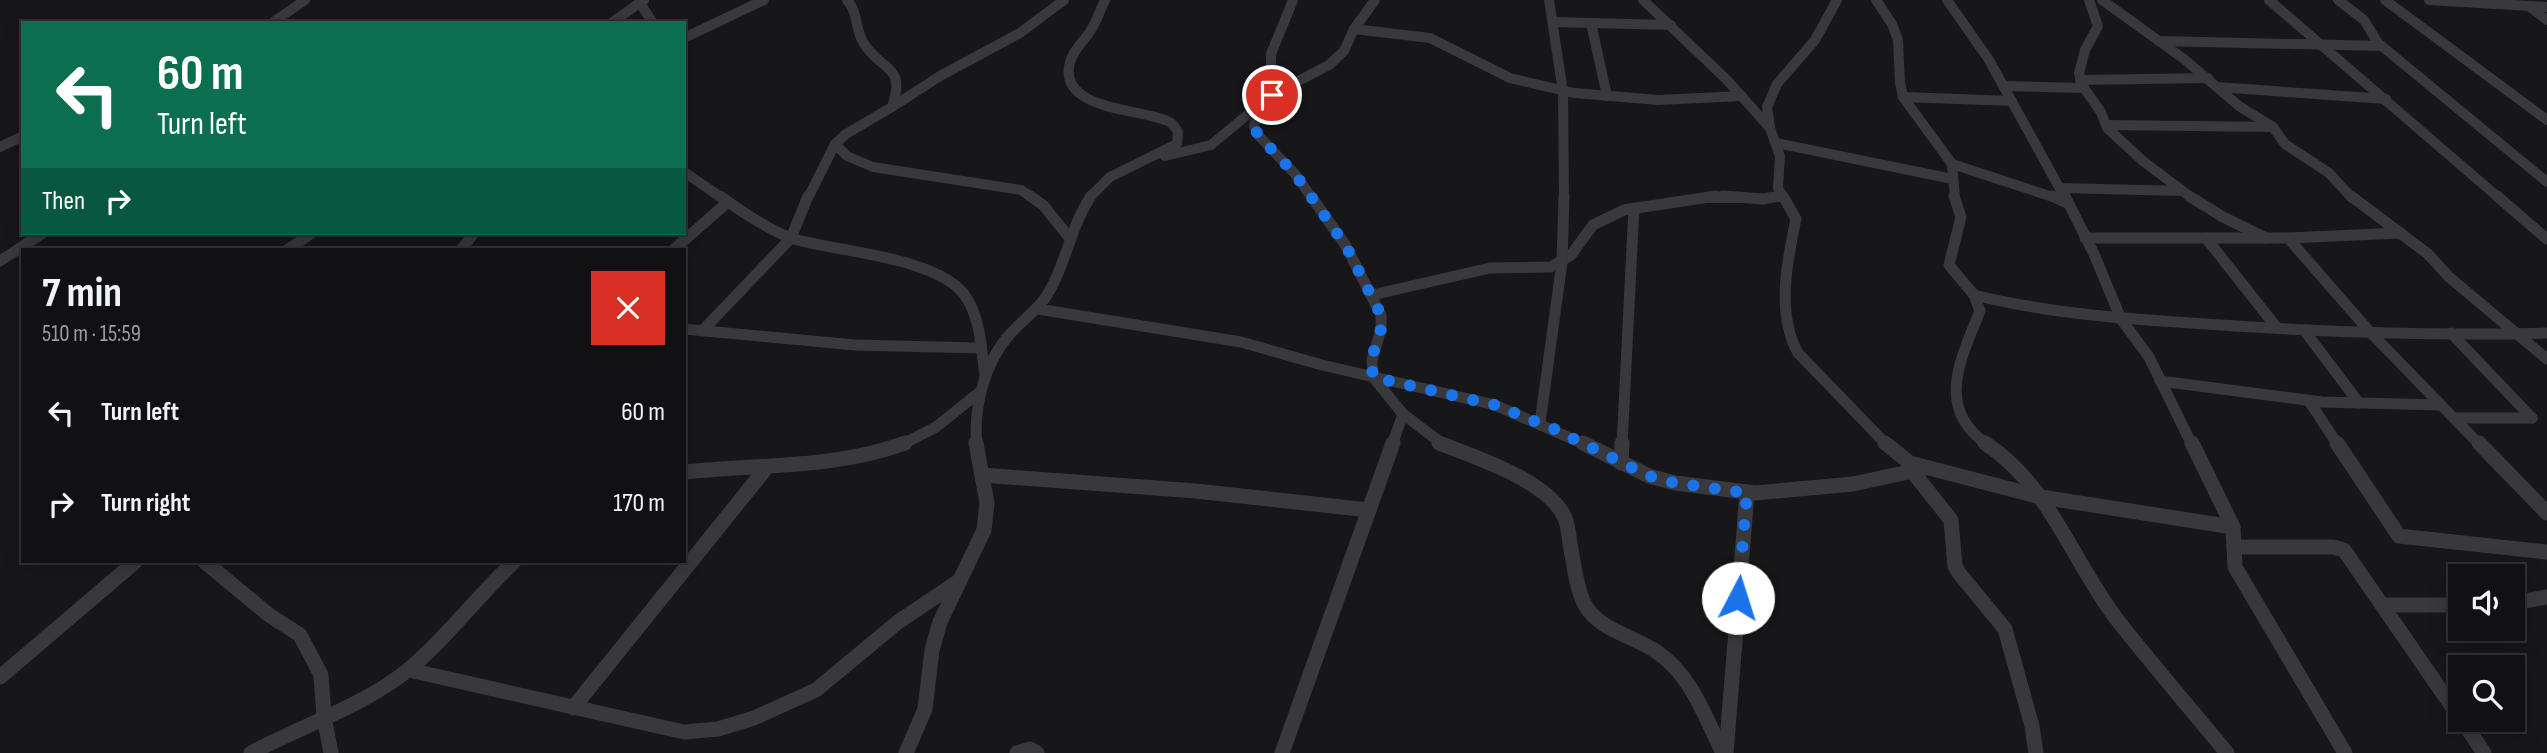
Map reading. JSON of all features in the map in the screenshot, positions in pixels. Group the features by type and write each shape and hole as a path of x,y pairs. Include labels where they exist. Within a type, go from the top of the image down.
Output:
{"street":[{"path":"275,21 305,0"},
{"path":"686,37 764,0"},
{"path":"847,0 853,9 864,44 895,74 898,85 892,107"},
{"path":"702,331 792,238 813,185 835,144 846,134 940,76 1020,33 1064,0"},
{"path":"1105,0 1096,22 1070,61 1071,85 1088,99 1101,105 1171,123 1178,132 1177,144 1161,156"},
{"path":"1293,0 1289,18 1270,55 1272,95 1257,115 1254,126 1258,135 1295,174 1346,246 1372,295 1381,315 1381,329 1371,360 1373,377 1403,415 1439,443 1505,468 1555,504 1565,518 1578,582 1587,609 1603,624 1656,651 1678,669 1689,684 1724,753"},
{"path":"906,753 928,697 934,638 956,583 984,528 987,504 974,433 985,376 1016,326 1038,309 1061,267 1068,236 1083,205 1105,180 1130,166 1211,145 1272,95 1338,58 1354,29 1375,0"},
{"path":"1540,423 1562,262 1565,148 1563,92 1549,0"},
{"path":"1643,0 1672,25 1770,128"},
{"path":"1837,0 1815,40 1777,84 1768,102 1770,128 1780,156 1777,183 1796,219 1785,274 1791,343 1893,451 1919,470 1951,520 1955,566 2005,629 2032,726 2036,753"},
{"path":"1876,0 1884,10 1899,42 1899,89 1952,164 1981,177 2035,189 2067,203"},
{"path":"1947,0 2004,86 2060,188 2121,319 2149,357 2232,527 2235,567 2345,753"},
{"path":"2089,0 2098,26 2080,64 2082,84 2101,112 2106,125 2182,191 2229,221 2266,239"},
{"path":"2102,0 2208,78 2239,106 2273,127 2285,144 2329,173 2357,203 2428,254 2449,277 2547,359"},
{"path":"2270,0 2547,239"},
{"path":"2338,0 2364,20 2382,46 2547,181"},
{"path":"2385,0 2547,120"},
{"path":"2429,0 2547,7"},
{"path":"614,21 642,1 652,21"},
{"path":"2528,6 2547,20"},
{"path":"1553,22 1672,25"},
{"path":"1591,23 1607,96"},
{"path":"1354,29 1432,39 1452,46 1493,71 1563,92 1688,99 1742,96"},
{"path":"2157,41 2382,46"},
{"path":"2004,86 2208,78"},
{"path":"2217,87 2386,99"},
{"path":"1903,97 2012,100"},
{"path":"2106,125 2273,127"},
{"path":"0,147 21,137"},
{"path":"1776,143 1914,173 1953,178"},
{"path":"835,144 852,160 873,167 1021,190 1043,205 1068,236"},
{"path":"1952,164 1961,217 1949,265 1974,295 1980,311 1956,371 1959,412 1971,431 2018,467 2040,497 2114,615 2227,753"},
{"path":"686,173 728,202 792,238 902,262 938,274 963,293 977,318 985,376"},
{"path":"2060,188 2182,191"},
{"path":"1372,295 1490,268 1535,269 1562,262 1593,225 1634,208 1718,196 1763,199 1782,195"},
{"path":"675,248 728,202"},
{"path":"1621,463 1634,208"},
{"path":"2085,238 2288,239 2401,233"},
{"path":"0,261 40,235"},
{"path":"290,248 309,235"},
{"path":"2206,238 2277,328"},
{"path":"2288,239 2370,332 2547,513"},
{"path":"1974,295 2027,309 2121,319 2304,330 2451,334 2547,333"},
{"path":"1038,309 1241,342 1373,377 1495,405 1540,423 1649,476 1675,483 1747,493 1853,484 1919,470 2040,497 2232,527"},
{"path":"686,329 855,345 980,348"},
{"path":"2304,330 2359,402"},
{"path":"2451,334 2532,418 2455,418"},
{"path":"2160,381 2309,401 2441,405"},
{"path":"686,472 822,465 906,444 941,424 981,391"},
{"path":"2309,401 2399,536 2547,552"},
{"path":"1282,753 1403,415"},
{"path":"573,708 767,467"},
{"path":"982,475 1196,491 1369,510"},
{"path":"1724,753 1747,493"},
{"path":"2234,547 2339,548 2348,554 2448,700"},
{"path":"0,677 134,563"},
{"path":"207,563 268,615 300,635 321,675 324,717 331,753"},
{"path":"251,753 283,735 359,702 409,670 513,563"},
{"path":"409,670 684,732 718,729 754,718 816,690 898,622 956,583"},
{"path":"2525,601 2547,597"},
{"path":"2383,605 2448,605"},
{"path":"2470,732 2484,753"},
{"path":"1017,753 1033,750 1037,753"}],"route":[{"path":"1272,95 1257,115 1254,126 1258,135 1295,174 1346,246 1381,315 1381,329 1371,360 1373,377 1495,405 1554,429 1649,476 1675,483 1747,493 1738,598"}]}
